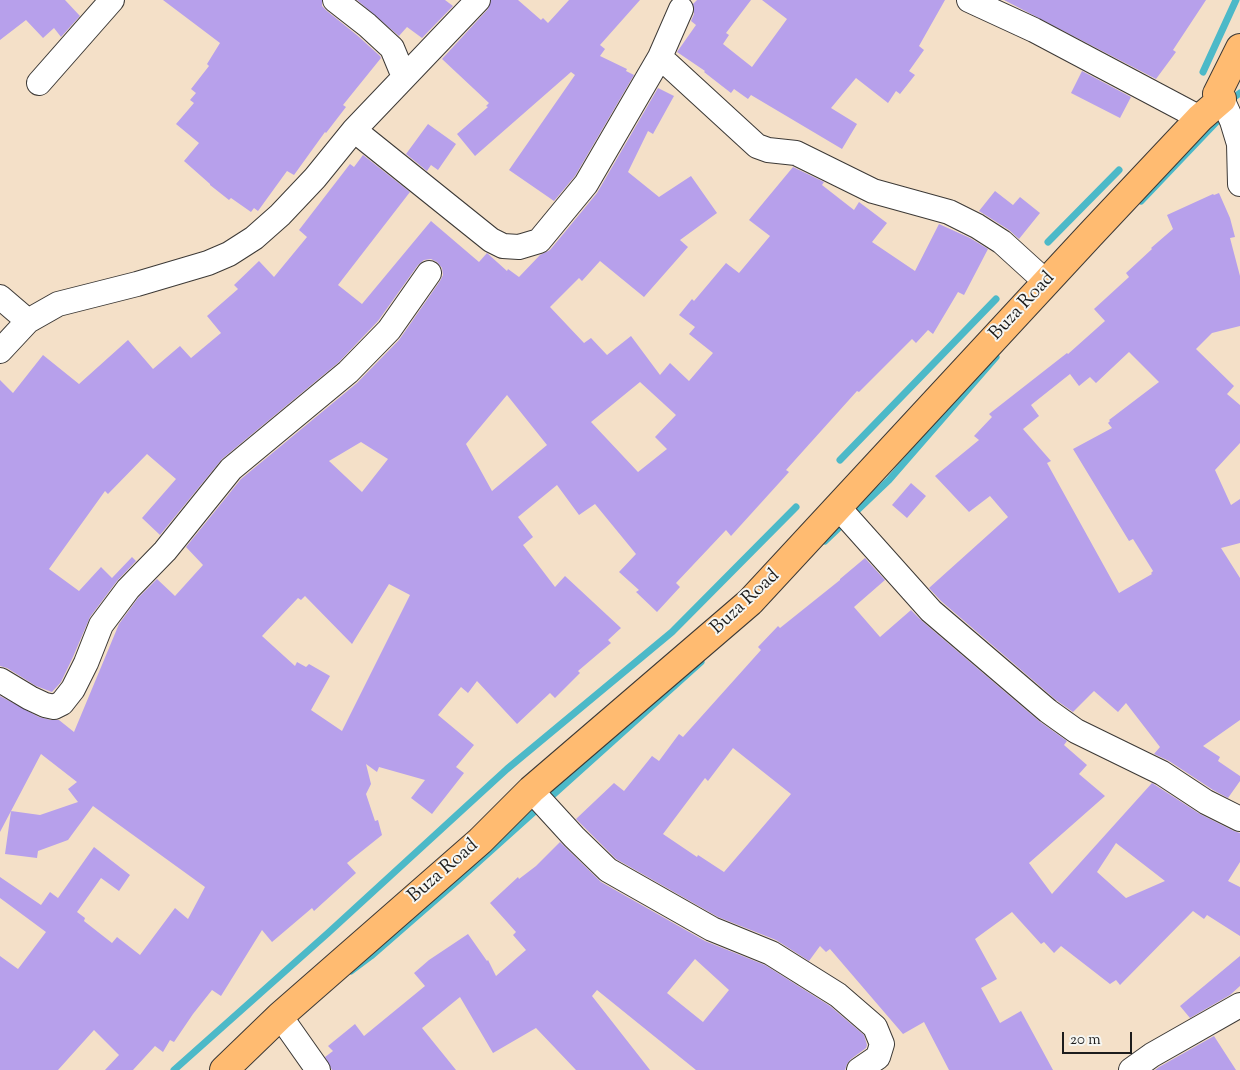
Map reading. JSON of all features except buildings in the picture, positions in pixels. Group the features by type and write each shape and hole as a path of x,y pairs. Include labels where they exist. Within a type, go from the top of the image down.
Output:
{"main road":[{"name":"Buza Road","path":"224,1070 280,1016 480,841 531,790 750,602 1046,282 1226,91 1240,48"}],"street":[{"path":"39,83 112,0"},
{"path":"335,0 392,48 404,77"},
{"path":"0,351 28,321 58,304 137,284 208,262 229,254 254,238 280,215 315,178 354,130 478,0"},
{"path":"969,0 1034,30 1200,118"},
{"path":"354,130 491,240 503,246 519,248 538,240 586,184 660,57 681,8"},
{"path":"660,57 757,146 768,150 796,153 873,191 950,212 1002,242 1046,282"},
{"path":"1226,91 1230,115 1239,144 1240,184"},
{"path":"0,680 45,705 54,707 62,703 73,689 101,625 128,589 165,551 231,469 348,372 389,330 430,273"},
{"path":"0,297 28,321"},
{"path":"838,507 931,611 1048,710 1076,731 1162,774 1206,802 1240,819"},
{"path":"531,790 574,837 608,870 712,929 770,953 838,995 874,1027 882,1044 878,1057 858,1070"},
{"path":"1131,1070 1157,1063 1240,1005"},
{"path":"280,1016 318,1070"}],"waterway":[{"path":"1203,72 1236,0"},
{"path":"1229,101 1240,93"},
{"path":"1141,201 1221,117"},
{"path":"1048,242 1119,170"},
{"path":"840,460 996,299"},
{"path":"825,541 889,480 996,357"},
{"path":"174,1070 328,933 507,769 672,632 796,507"},
{"path":"351,971 371,956 457,881 701,662"}]}
